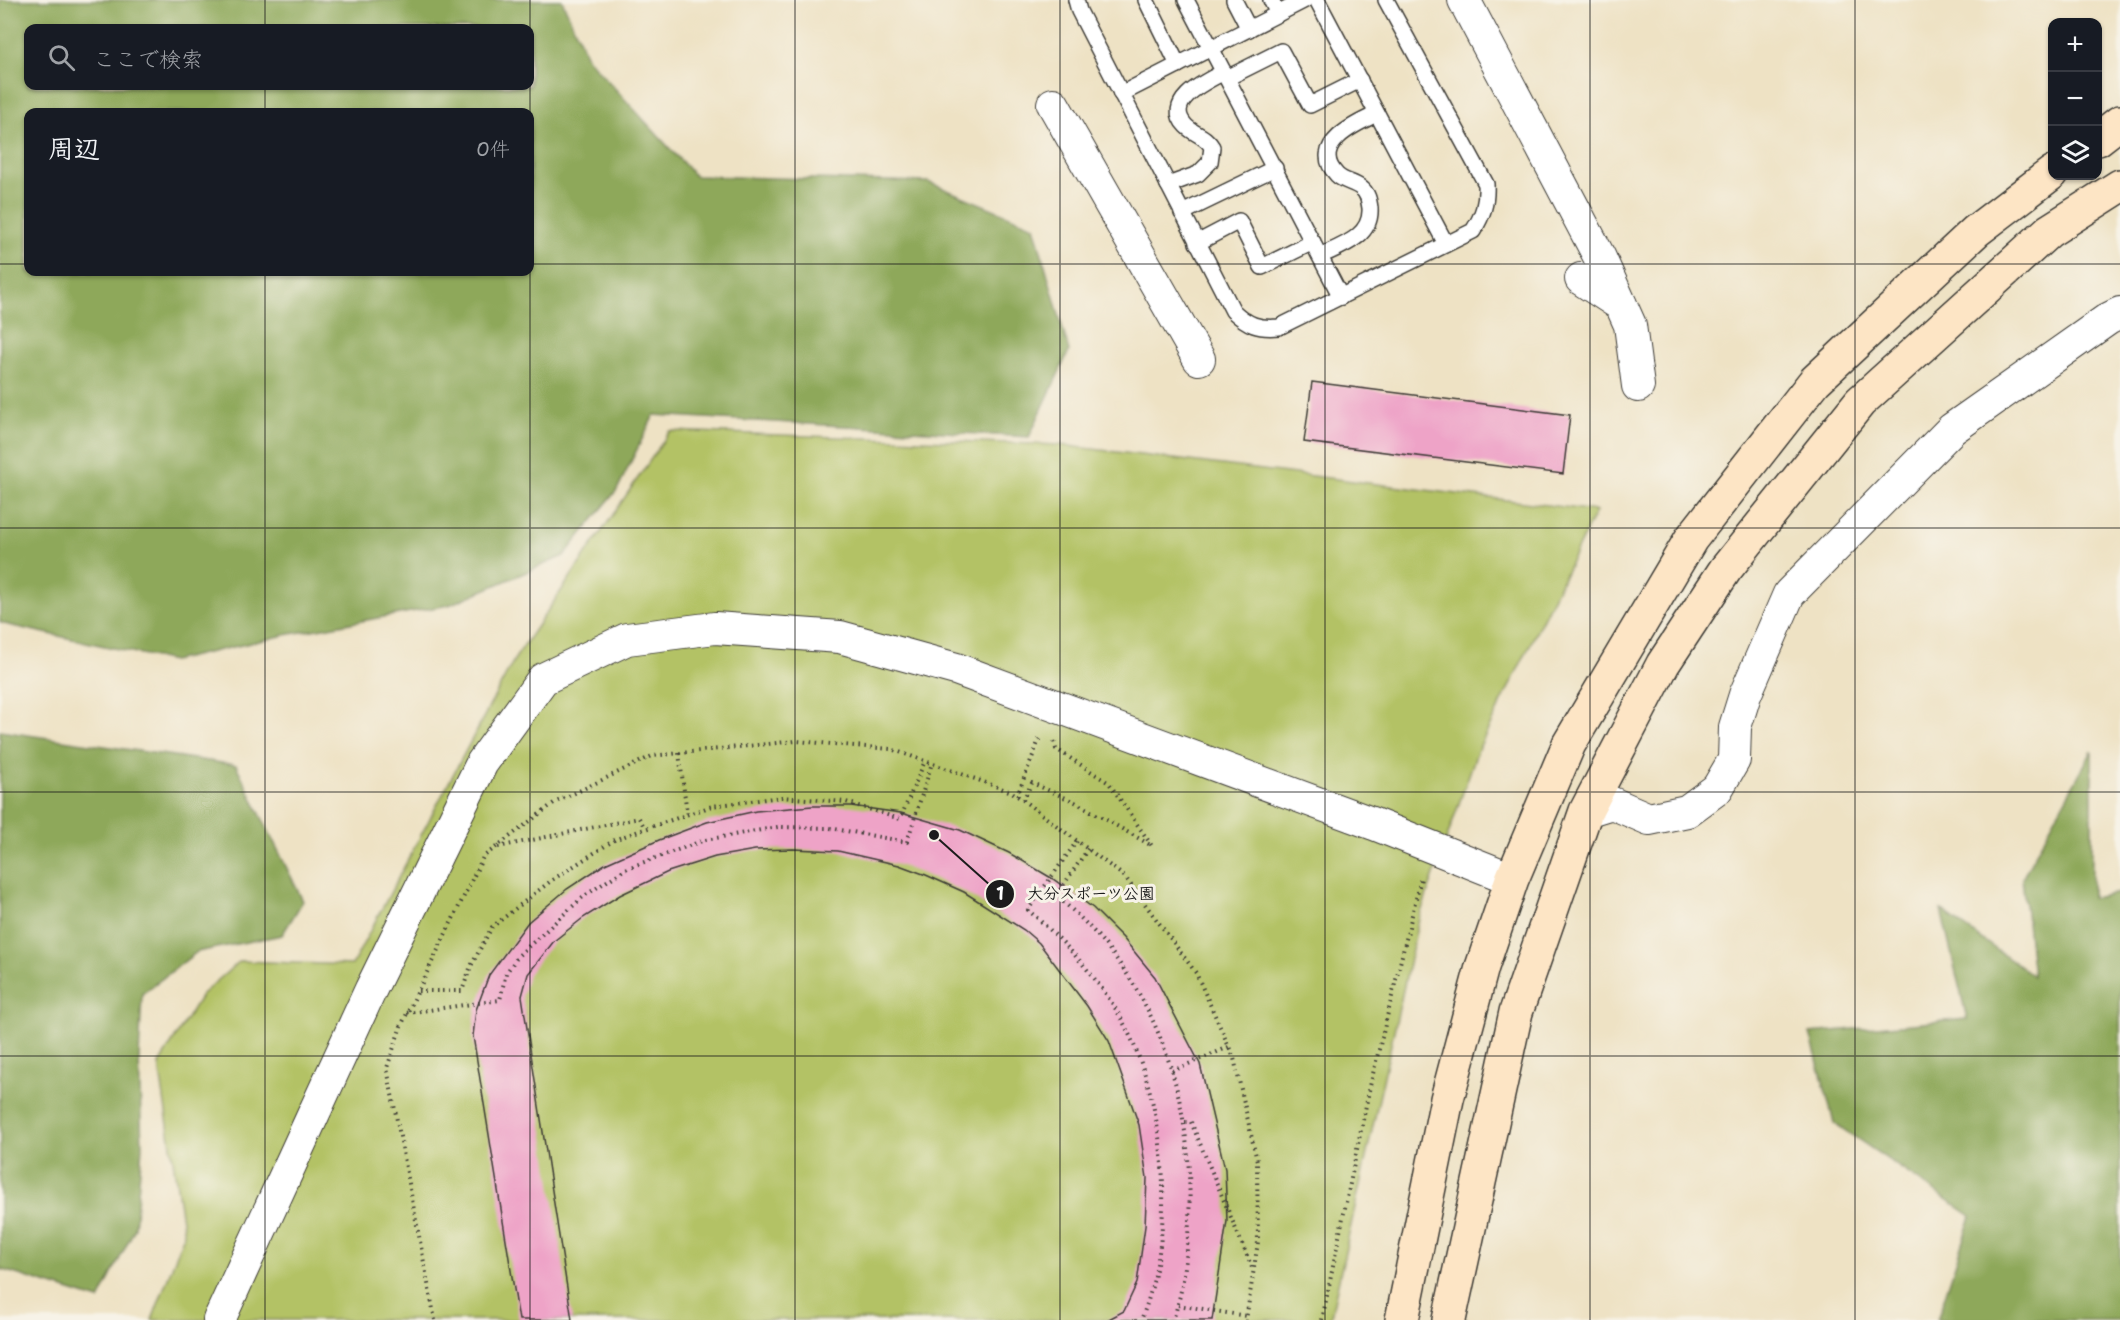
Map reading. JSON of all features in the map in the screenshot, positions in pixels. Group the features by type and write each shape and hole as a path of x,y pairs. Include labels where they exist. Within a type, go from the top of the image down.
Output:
{"street":[{"path":"1464,0 1600,258 1621,304 1630,325 1638,386"},
{"path":"1053,104 1199,359"},
{"path":"2102,135 2120,122"},
{"path":"1402,1320 1447,1099 1482,967 1512,879 1569,744 1691,539 1815,381 1976,231 2048,176"},
{"path":"1449,1320 1516,1012 1586,811 1663,664 1725,570 1860,402 2049,231 2120,186"},
{"path":"1581,279 1621,304"},
{"path":"1586,811 1612,802 1649,819 1687,811 1717,789 1734,760 1735,727 1745,694 1789,594 1952,429 2108,319 2120,314"},
{"path":"219,1320 371,989 482,764 543,679 627,639 715,628 840,637 956,669 1374,824 1512,879"}],"lane":[{"path":"1076,0 1079,11 1233,311 1247,324 1262,329 1280,327 1473,231 1487,201 1486,184 1386,0"},
{"path":"1146,0 1178,64"},
{"path":"1186,0 1341,297"},
{"path":"1234,0 1249,28"},
{"path":"1121,94 1249,28 1274,7 1305,0"},
{"path":"1317,0 1446,244"},
{"path":"1168,185 1198,174 1210,162 1212,147 1202,134 1188,128 1183,122 1180,107 1189,92 1281,51 1310,105 1360,80"},
{"path":"1320,256 1348,243 1366,227 1370,215 1369,198 1361,187 1345,181 1335,173 1330,160 1330,148 1337,136 1350,126 1377,114"},
{"path":"1182,213 1275,168"},
{"path":"1197,243 1239,221 1262,267 1312,242"}],"path":[{"path":"1017,796 1042,734"},
{"path":"1023,800 1032,783 1076,802 1152,846 1109,783 1056,749 1053,737"},
{"path":"435,1320 387,1068 407,1013 483,857 554,802 652,756 796,741 891,749 1017,796 1125,877 1196,973 1234,1058 1257,1161 1258,1242 1246,1318 1178,1305"},
{"path":"679,753 687,813"},
{"path":"418,991 462,991 471,966 492,927 552,880 616,838 712,806 781,797 846,802 900,819 925,761"},
{"path":"407,1013 500,1000 506,973 519,955 583,897 625,869 705,840 778,827 830,828 907,842 932,763"},
{"path":"497,847 639,818 645,828"},
{"path":"1077,841 1028,910 1057,935 1091,976 1122,1020 1144,1073 1156,1129 1164,1189 1160,1250 1152,1294 1142,1320"},
{"path":"1088,849 1056,896 1082,917 1128,973 1151,1017 1172,1071 1180,1095 1185,1122 1191,1182 1184,1277 1173,1320"},
{"path":"1322,1320 1370,1086 1422,875"},
{"path":"1172,1071 1229,1047"},
{"path":"1185,1122 1191,1122 1253,1271"}],"green space":[{"path":"0,0 562,0 588,59 695,176 928,182 1034,226 1069,351 1029,437 654,415 617,490 564,556 449,605 285,635 173,661 0,622"},
{"path":"670,431 1060,445 1596,511 1477,752 1419,918 1330,1320 152,1320 184,1235 159,1064 202,994 240,961 352,965 514,660"},
{"path":"0,731 236,765 303,901 282,935 197,952 142,994 139,1058 142,1147 135,1228 99,1300 0,1269"},
{"path":"2092,751 2092,898 2120,893 2120,1320 1937,1320 1971,1216 1834,1123 1810,1033 1967,1019 1941,910 2033,976 2022,878"}],"building":[{"path":"1312,382 1570,415 1563,474 1304,442"},
{"path":"812,806 851,806 901,813 960,830 1009,853 1053,879 1093,908 1123,938 1155,977 1200,1064 1225,1169 1227,1221 1212,1320 1107,1320 1124,1311 1137,1283 1145,1226 1147,1178 1139,1125 1109,1041 1087,1006 1039,943 1024,930 964,892 926,875 899,865 838,851 793,849 755,850 715,857 668,872 620,895 583,918 554,941 528,974 522,996 572,1320 519,1320 473,1036 476,1010 489,975 528,922 567,889 605,864 707,822 756,811"}],"place":[{"name":"大分スポーツ公園","path":"934,835"}]}
